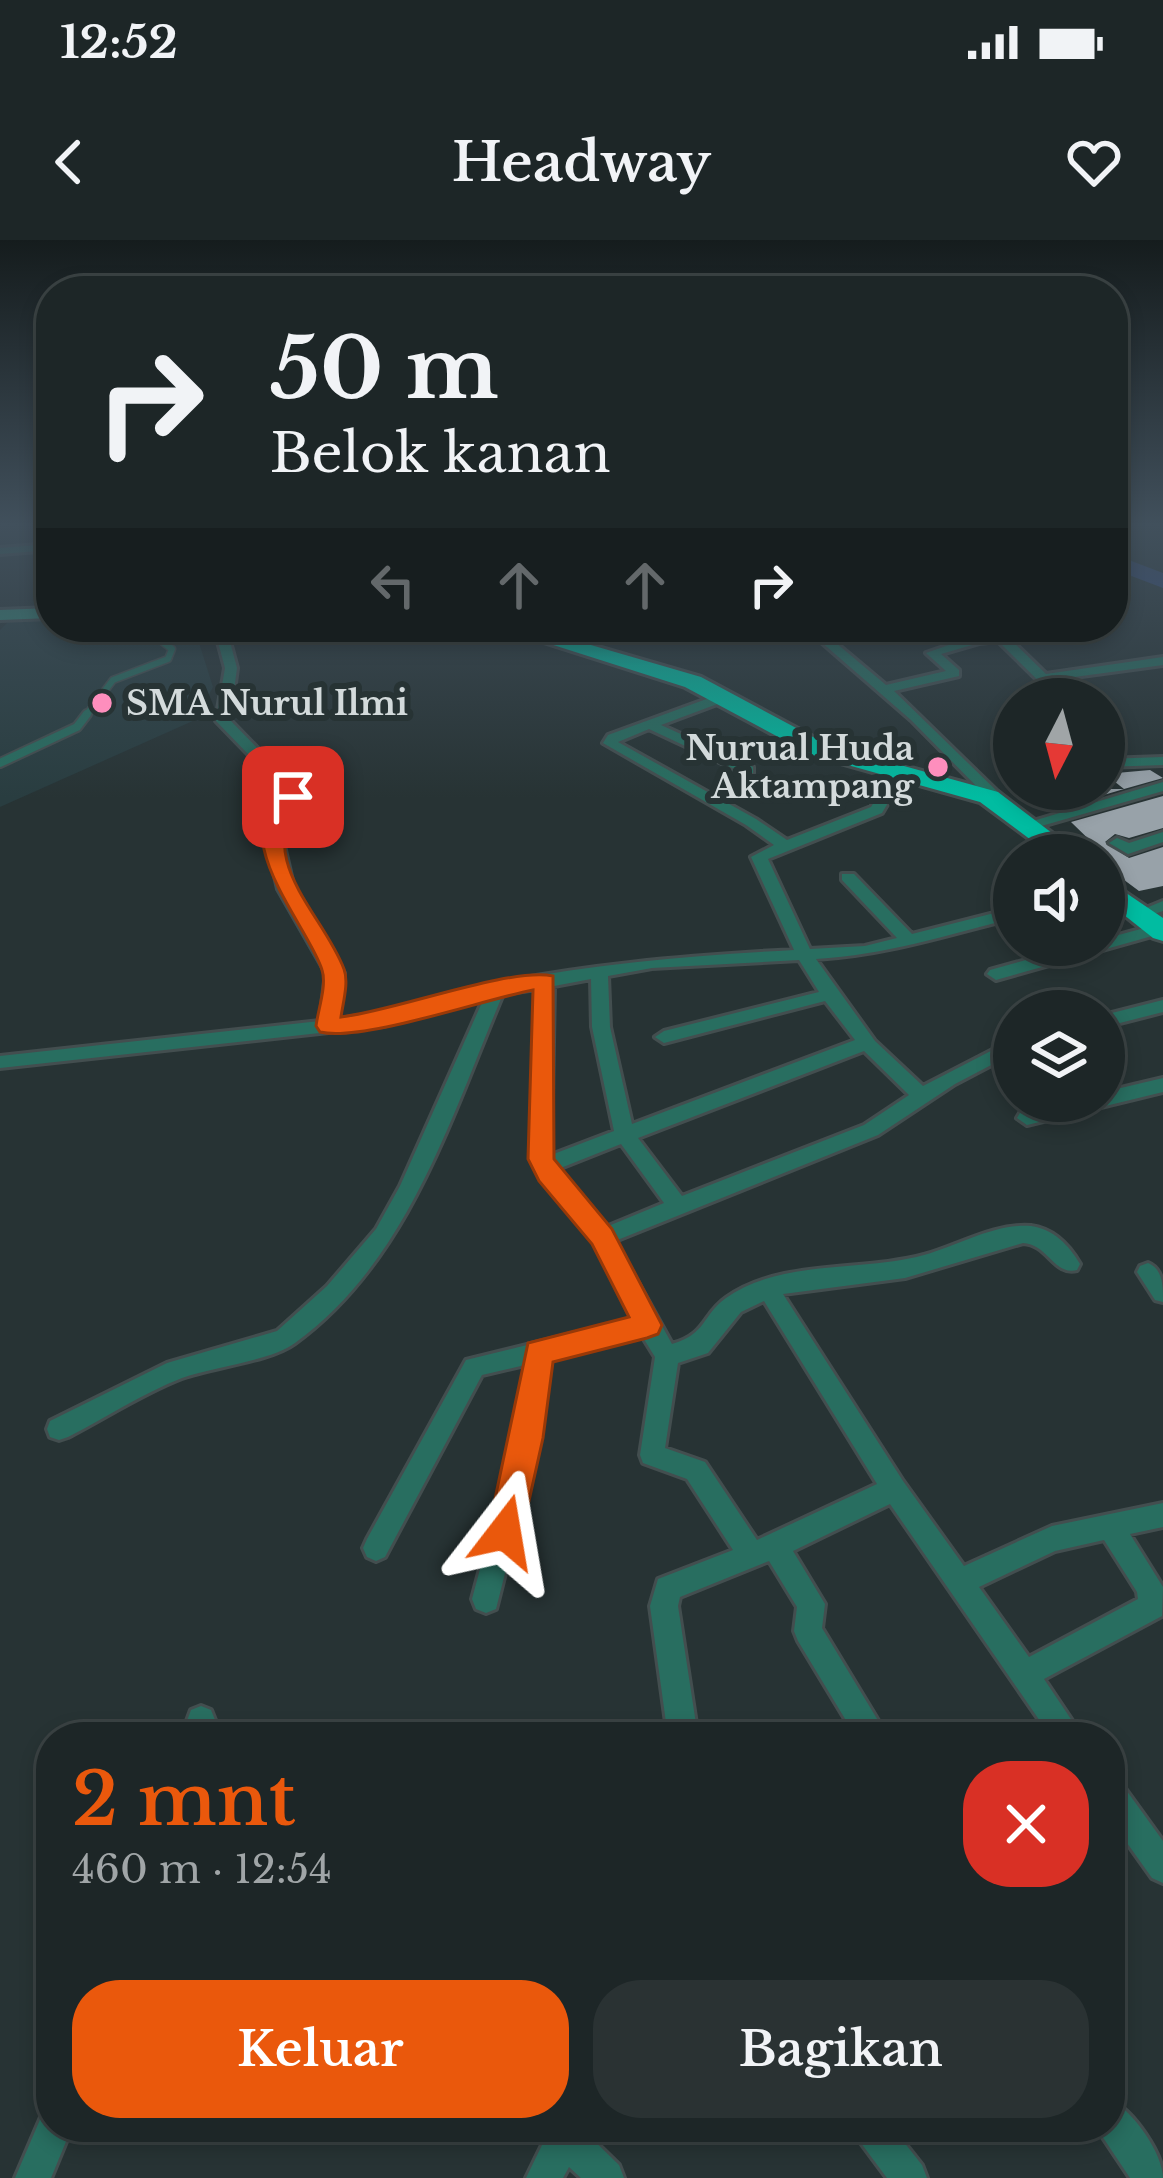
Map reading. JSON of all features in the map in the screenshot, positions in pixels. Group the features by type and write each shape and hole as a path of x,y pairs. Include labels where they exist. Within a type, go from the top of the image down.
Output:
{"highway":[{"path":"560,642 672,674 820,750 898,774 993,794"},
{"path":"1018,810 1043,834"}],"street":[{"path":"224,642 231,668 223,721 294,793 277,813 273,833 286,889 335,973 328,1026"},
{"path":"828,642 993,786"},
{"path":"884,690 956,673 932,653 966,642"},
{"path":"1006,642 1042,678 1163,662"},
{"path":"723,697 610,743 751,822 784,846"},
{"path":"652,724 748,770"},
{"path":"1125,762 1163,761"},
{"path":"898,774 877,810 762,853 759,859 805,958 828,995 863,1044 923,1097"},
{"path":"1031,824 1163,786"},
{"path":"1125,847 1163,836"},
{"path":"848,877 910,941"},
{"path":"0,1062 404,1016 497,989 599,971 702,958 805,958 910,941 993,919"},
{"path":"996,974 1024,966"},
{"path":"599,971 601,1027 625,1135 677,1204"},
{"path":"545,981 544,1166 602,1237 667,1356 652,1455 696,1470 812,1604 808,1631 864,1722"},
{"path":"59,1429 176,1370 284,1340 335,1293 384,1235 410,1187 497,989"},
{"path":"664,1037 828,995"},
{"path":"1125,1016 1163,1006"},
{"path":"544,1166 863,1044"},
{"path":"602,1237 872,1130 993,1056"},
{"path":"1125,1094 1163,1085"},
{"path":"667,1356 700,1346 727,1309 799,1280 920,1266 1023,1234 1044,1238 1069,1264"},
{"path":"1148,1272 1163,1293"},
{"path":"768,1289 894,1489 1057,1722"},
{"path":"376,1549 474,1367 647,1325"},
{"path":"486,1599 523,1458 539,1352"},
{"path":"681,1722 664,1594 675,1584 763,1550 894,1489"},
{"path":"958,1582 1052,1539 1163,1515"},
{"path":"1023,1675 1152,1606 1150,1588 1112,1528"},
{"path":"1125,1815 1163,1867"},
{"path":"1125,2140 1150,2178"},
{"path":"33,2178 48,2142"},
{"path":"544,2178 557,2142"},
{"path":"569,2142 607,2178"},
{"path":"881,2142 909,2178"}],"lane":[{"path":"0,763 76,727 113,680 168,659 172,649 163,642"}],"shaded area":[{"name":"SMA Nurul Ilmi","path":"36,621 36,642 199,642 213,687 195,720 0,807 0,630 8,622"}],"building":[{"path":"1150,770 1163,778 1125,789 1125,772"},
{"path":"1163,796 1163,828 1129,838 1125,834 1083,834 1071,822 1125,810"},
{"path":"1163,847 1163,886 1139,891 1125,881 1125,855"}],"place":[{"name":"SMA Nurul Ilmi","path":"102,703"},
{"name":"Nurual Huda Aktampang","path":"938,767"}],"route":[{"path":"293,797 277,813 273,833 286,889 335,973 328,1026 404,1016 473,994 545,981 541,1159 548,1174 602,1237 647,1325 539,1352 527,1438 505,1532"}]}
